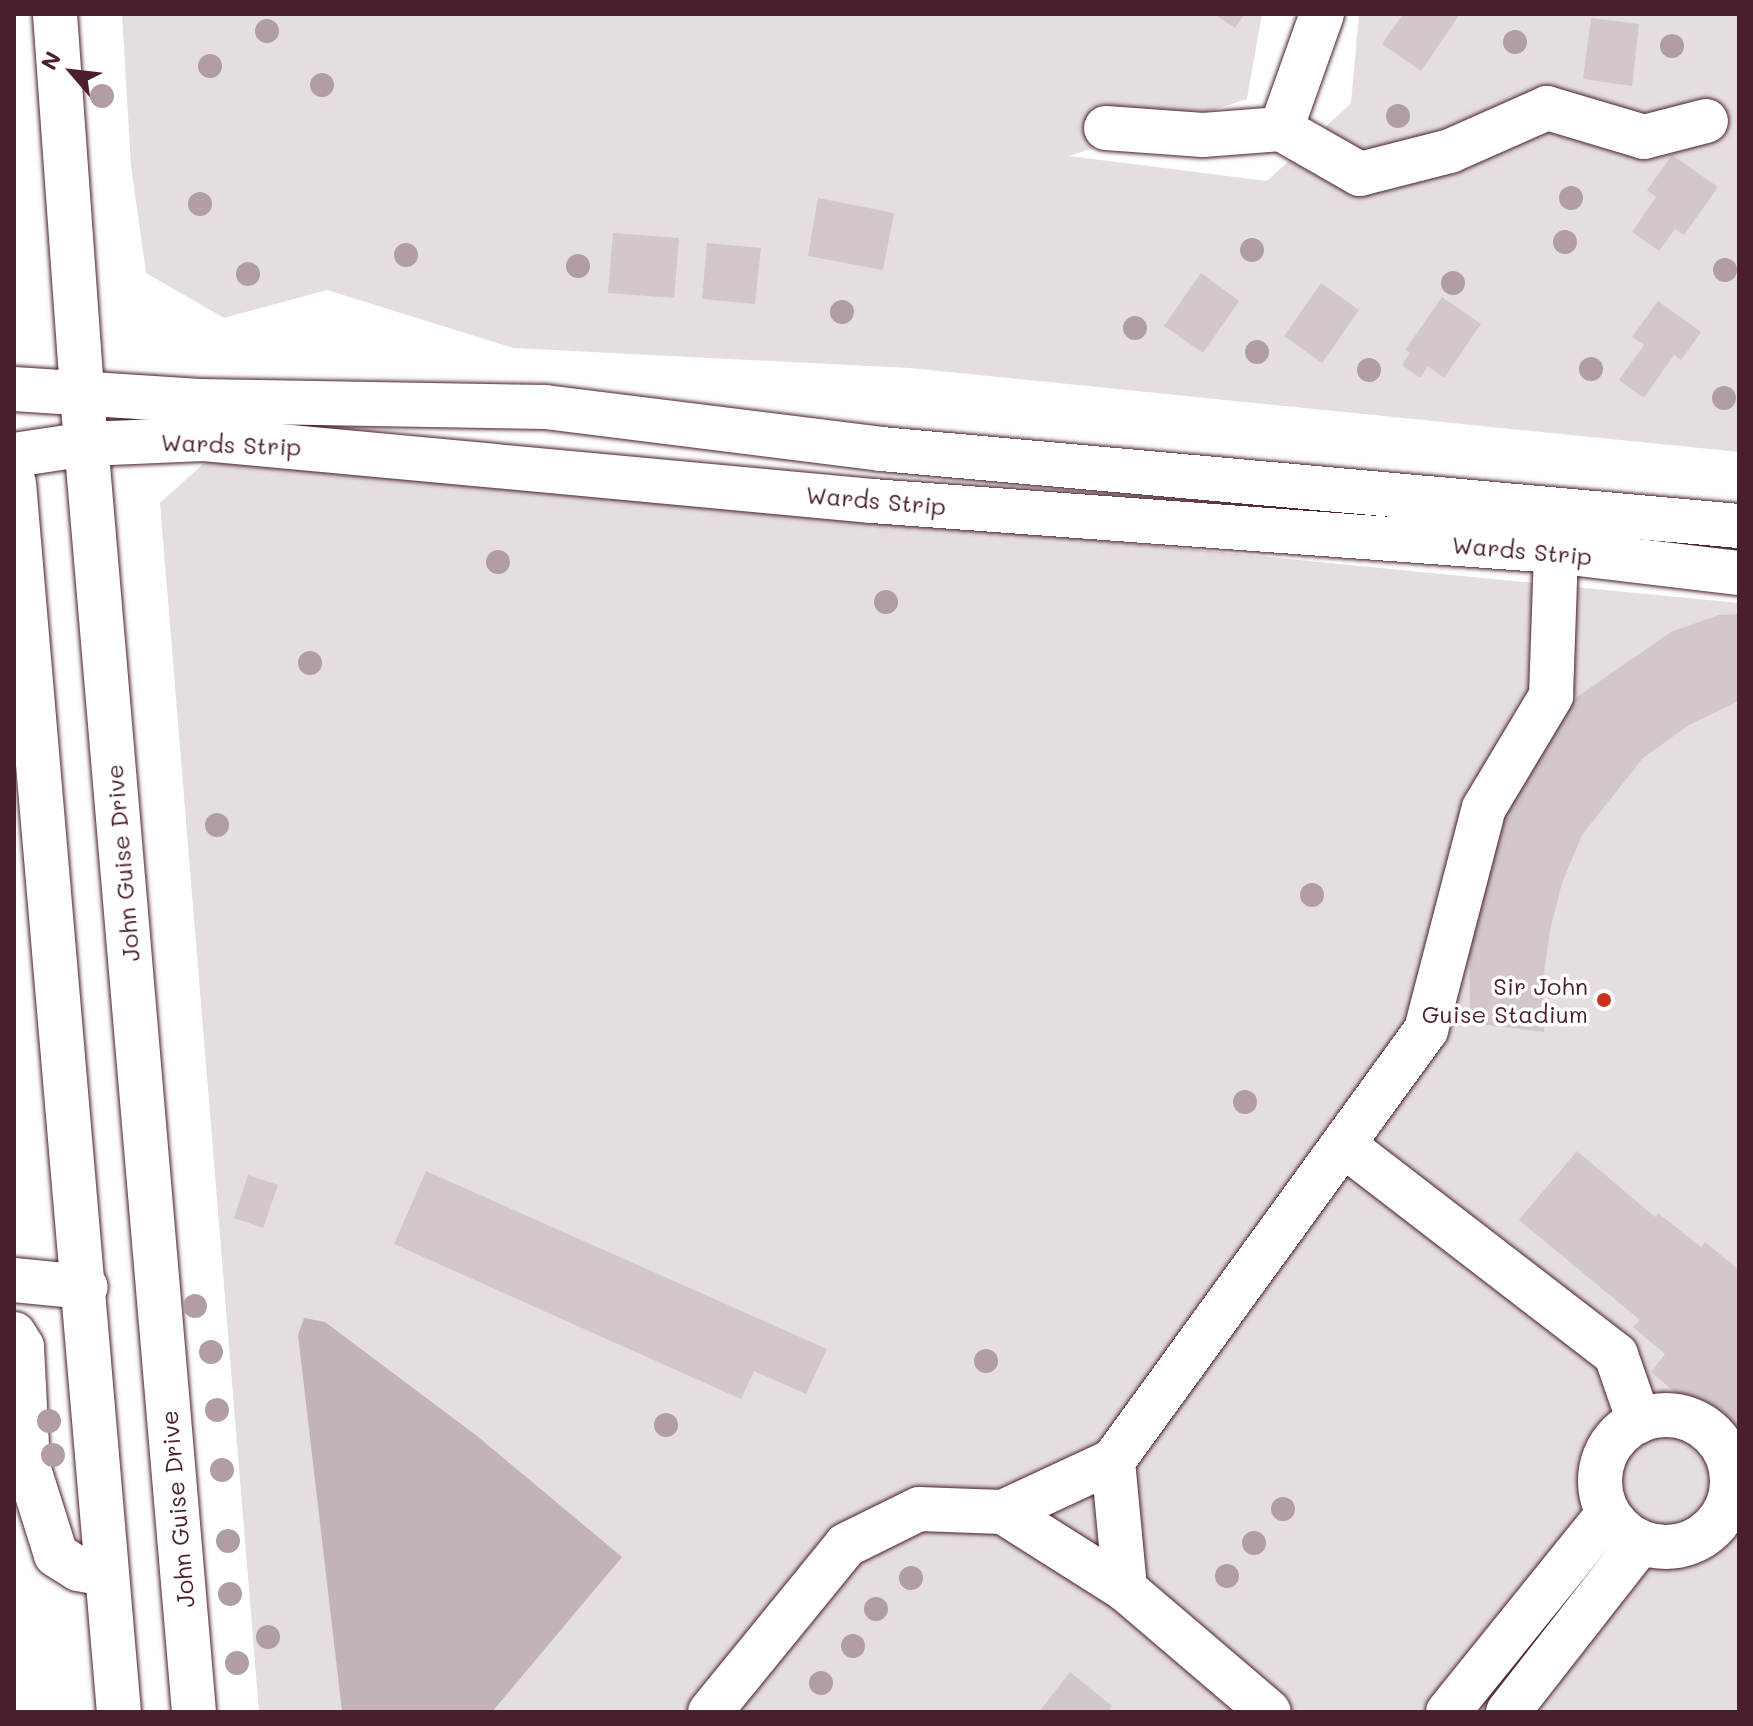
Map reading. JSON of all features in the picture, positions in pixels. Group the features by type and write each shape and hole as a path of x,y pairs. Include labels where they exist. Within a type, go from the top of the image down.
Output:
{"main road":[{"name":"John Guise Drive","path":"55,14 82,395 194,1712"},
{"path":"1281,129 1322,14"},
{"path":"1106,128 1203,135 1281,129 1360,174 1450,151 1547,108 1644,137 1706,121"},
{"name":"Wards Strip","path":"14,389 82,395 545,407 881,449 1739,526"},
{"name":"Wards Strip","path":"14,455 87,444 204,439 872,501 1554,551 1739,573"},
{"path":"14,483 86,1287 119,1712"},
{"path":"710,1712 846,1545 919,1509 1003,1512 1113,1461 1345,1146 1426,1030 1484,808 1551,696 1554,551 1559,509"},
{"path":"1345,1146 1616,1355 1639,1421"},
{"path":"14,1280 86,1287"},
{"path":"14,1334 22,1347 28,1466 56,1555 78,1569 107,1574"},
{"path":"1682,1417 1702,1425 1718,1440 1732,1480 1729,1502 1703,1537 1683,1546 1640,1543 1608,1514 1600,1472 1607,1451 1639,1421 1682,1417"},
{"path":"1113,1461 1125,1589"},
{"path":"1003,1512 1125,1589 1269,1712"},
{"path":"1448,1712 1608,1514"},
{"path":"1508,1712 1640,1543"}],"shaded area":[{"path":"122,14 1262,14 1247,99 1069,156 1267,181 1351,103 1359,14 1739,14 1739,452 910,368 513,348 327,290 224,318 146,273 131,166"},
{"name":"Sir John Guise Stadium","path":"214,454 1739,603 1739,1712 259,1712 160,503"},
{"path":"304,1318 325,1322 477,1436 622,1557 492,1712 342,1711 298,1335"}],"building":[{"path":"1214,14 1245,14 1235,28"},
{"path":"1403,14 1460,14 1421,71 1382,44"},
{"path":"1591,18 1639,24 1632,86 1583,79"},
{"path":"1672,155 1718,187 1684,235 1675,229 1659,251 1632,232 1656,197 1647,190"},
{"path":"818,198 894,213 883,270 808,256"},
{"path":"613,233 679,238 674,298 608,293"},
{"path":"707,243 761,248 755,304 702,299"},
{"path":"1201,273 1239,301 1203,353 1164,326"},
{"path":"1321,283 1359,310 1322,363 1284,336"},
{"path":"1442,297 1481,324 1444,378 1428,366 1420,378 1402,365 1410,353 1405,350"},
{"path":"1658,301 1701,332 1681,360 1674,355 1644,398 1619,380 1644,345 1632,337"},
{"path":"1739,614 1739,701 1689,725 1643,758 1582,835 1562,883 1550,930 1543,980 1544,1032 1470,1023 1469,929 1497,827 1541,740 1577,697 1671,632 1719,615"},
{"path":"1577,1151 1655,1217 1658,1213 1701,1247 1705,1242 1739,1270 1739,1446 1651,1372 1665,1354 1633,1327 1640,1320 1519,1220"},
{"path":"426,1171 827,1349 806,1394 754,1371 741,1399 394,1244"},
{"path":"248,1175 278,1185 263,1228 234,1218"},
{"path":"1070,1672 1112,1706 1108,1712 1039,1712"}],"place":[{"name":"Sir John Guise Stadium","path":"1604,1000"}]}
